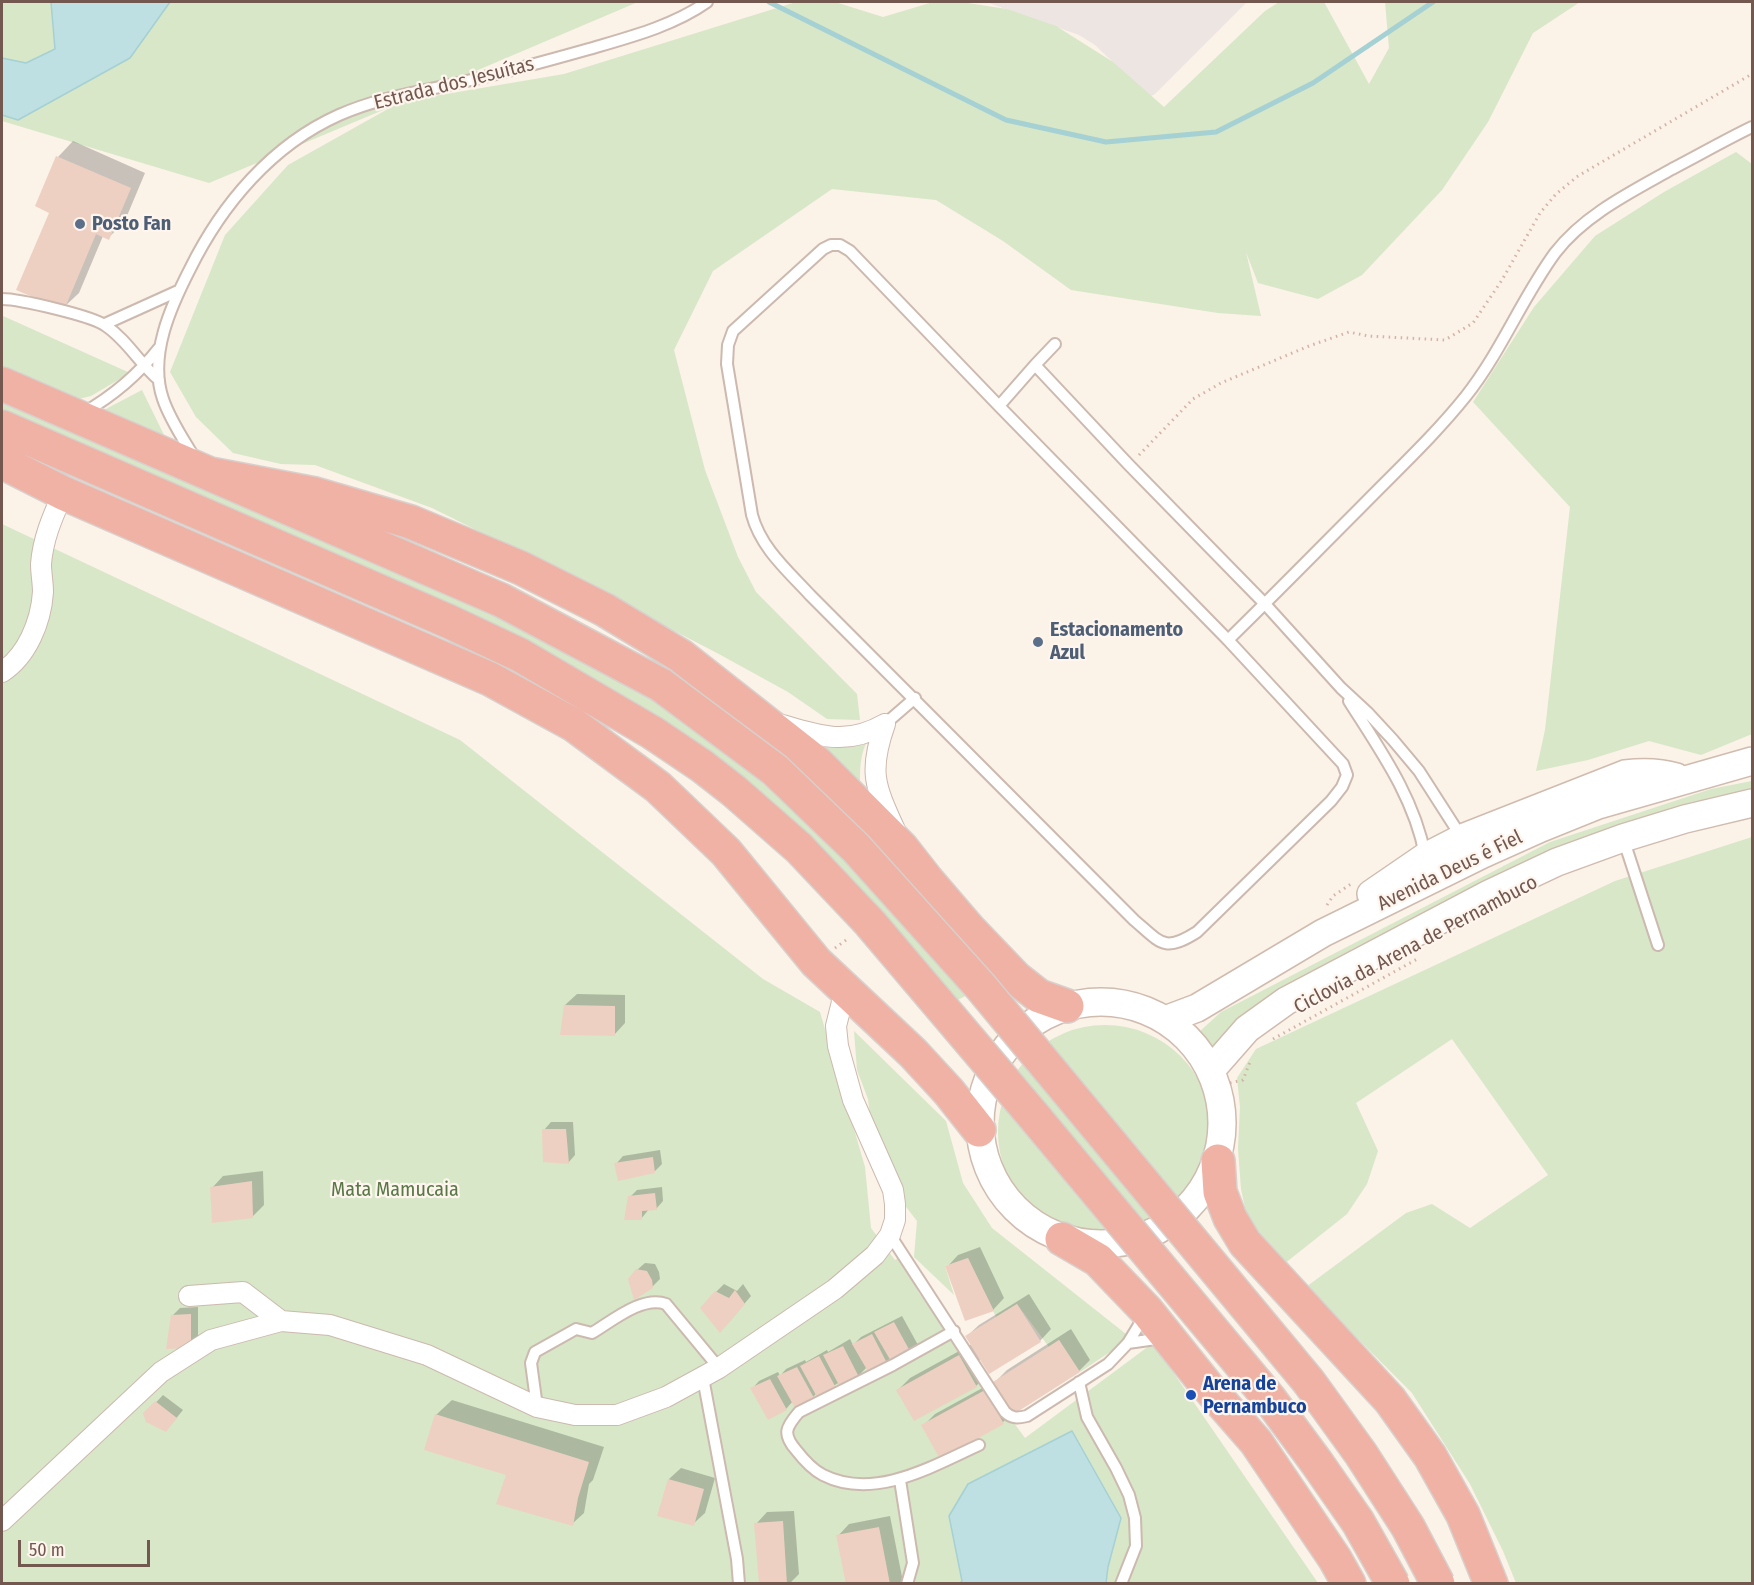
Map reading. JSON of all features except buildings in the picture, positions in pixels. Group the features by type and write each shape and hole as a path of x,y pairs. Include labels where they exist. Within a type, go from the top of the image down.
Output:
{"highway":[{"path":"2,384 501,600 662,685 775,770 856,848 981,987 1309,1382 1408,1527 1438,1584"},
{"path":"2,427 520,655 653,733 734,791 799,848 870,923 1269,1398 1358,1522 1393,1584"},
{"path":"2,462 63,493 490,679 574,725 658,787 726,852 816,962 913,1053 949,1092 979,1130"},
{"path":"206,473 315,494 411,522 521,568 605,610 681,656 766,721 817,764 902,848 969,929 1017,978 1039,996 1067,1006"},
{"path":"1218,1161 1220,1192 1230,1218 1245,1243 1389,1400 1423,1446 1463,1515 1491,1584"},
{"path":"1062,1239 1098,1260 1147,1311 1207,1386 1256,1442 1329,1550 1349,1584"}],"main road":[{"name":"Avenida Deus é Fiel","path":"1165,1020 1197,1008 1323,933 1541,828 1598,805 1752,761"},
{"path":"1323,933 1362,900 1425,857 1462,838 1625,774 1662,773 1683,779"},
{"name":"Avenida Deus é Fiel","path":"1214,1078 1247,1029 1286,1001 1488,894 1557,862 1623,838 1752,802"},
{"path":"1101,1002 1134,1006 1165,1020 1199,1050 1214,1078 1223,1115 1218,1161 1192,1208 1173,1222 1138,1239 1087,1246 1062,1239 1030,1222 1004,1197 986,1166 979,1130 983,1089 1001,1053 1030,1024 1067,1006 1101,1002"}],"street":[{"path":"2,672 12,665 35,631 43,592 41,565 47,531 63,493"},
{"path":"766,721 830,737 860,736 885,724"},
{"path":"885,724 877,747 874,771 882,803 902,848"},
{"path":"2,1521 161,1372 211,1340 280,1321 330,1325 427,1355 537,1407 575,1415 617,1415 666,1397 711,1373 835,1289 874,1255 890,1235 895,1221 893,1190 853,1100 838,1046 836,1026 845,990"},
{"path":"189,1296 243,1292 280,1321"}],"lane":[{"name":"Estrada dos Jesuítas","path":"206,473 163,399 159,380 159,348 178,291 203,242 229,205 262,168 308,132 339,115 395,95 503,72 633,36 691,13 707,2"},
{"path":"1228,640 1423,444 1466,396 1487,366 1555,254 1571,235 1607,207 1633,191 1752,127"},
{"path":"831,245 840,245 850,251 1228,640 1329,747 1343,764 1347,775 1342,787 1331,801 1197,932 1172,945 1160,942 1134,920 810,595 768,549 756,531 727,364 728,345 733,331 823,249 831,245"},
{"path":"105,324 178,291"},
{"path":"2,299 27,302 105,324 159,380"},
{"path":"999,406 1055,344"},
{"path":"75,417 108,399 144,367 159,348"},
{"path":"1035,365 1265,604 1341,688 1368,713 1419,771 1462,838"},
{"path":"1341,688 1397,778 1411,806 1422,837 1425,857"},
{"path":"885,724 915,698"},
{"path":"1623,838 1658,945"},
{"path":"890,1235 1010,1417 1027,1416 1108,1364 1128,1343 1147,1311"},
{"path":"537,1407 531,1363 535,1352 576,1329 592,1333 645,1302 658,1301 666,1304 711,1373 739,1584"},
{"path":"954,1331 893,1365 799,1412 788,1424 789,1442 801,1457 821,1475 840,1481 864,1484 900,1480 979,1444"},
{"path":"1128,1343 1168,1337"},
{"path":"1080,1383 1087,1417 1116,1468 1129,1496 1135,1518 1136,1546 1121,1584"},
{"path":"900,1480 913,1563 907,1584"}],"path":[{"path":"1130,465 1193,399 1221,383 1298,351 1349,332 1368,336 1445,340 1473,323 1502,280 1540,213 1556,194 1578,176 1752,74"},
{"name":"Ciclovia da Arena de Pernambuco","path":"1265,1044 1420,957"},
{"path":"1214,1078 1243,1080 1251,1059"}],"shaded area":[{"path":"986,2 1247,2 1151,96 1145,93 1095,45 1079,35"}],"green space":[{"path":"2,2 638,2 405,101 564,74 796,2 835,2 883,17 933,2 961,2 1007,9 1056,26 1113,62 1164,107 1265,11 1279,2 1324,2 1369,84 1389,48 1385,2 1580,2 1533,33 1488,122 1442,190 1362,275 1318,299 1258,283 1246,252 1261,316 1218,313 1071,290 1003,241 936,200 832,189 713,271 674,350 705,470 738,557 756,592 857,694 860,720 827,719 788,692 717,653 432,508 315,465 281,464 233,453 196,417 170,372 225,235 288,165 395,105 209,183 2,121"},
{"path":"1736,152 1752,164 1752,734 1701,755 1649,741 1588,760 1536,771 1545,730 1570,507 1473,402 1534,307 1595,236 1664,192"},
{"path":"3,316 130,373 91,396 66,402 2,374"},
{"path":"142,390 167,441 102,411"},
{"path":"2,400 538,629 633,680 790,801 969,994 952,1003 707,758 2,419"},
{"name":"Mata Mamucaia","path":"2,524 460,740 763,979 820,1012 865,1167 871,1228 895,1260 900,1257 919,1293 1025,1438 1153,1343 1318,1583 2,1583"},
{"path":"867,741 860,767 860,784 819,744"},
{"path":"1752,781 1752,805 1484,893 1215,1055 1198,1033 1221,1012 1550,842 1711,789"},
{"path":"1752,837 1752,1583 1516,1583 1470,1484 1412,1393 1306,1287 1406,1213 1432,1204 1470,1228 1548,1175 1452,1039 1356,1103 1378,1151 1367,1184 1347,1214 1284,1264 1247,1217 1241,1189 1238,1149 1240,1107 1237,1078 1256,1049 1615,881"},
{"path":"1105,1025 1126,1027 1146,1033 1181,1056 1204,1091 1210,1111 1212,1132 1210,1153 1204,1173 1181,1208 1146,1231 1126,1237 1105,1239 1084,1237 1064,1231 1029,1208 1006,1173 1000,1153 998,1132 1000,1111 1006,1091 1029,1056 1064,1033 1084,1027"},
{"path":"854,1031 946,1121 963,1183 992,1228 1131,1338 1080,1372 1059,1340 1049,1347 1017,1304 996,1317 968,1258 945,1266 954,1295 914,1257 917,1221 893,1190 874,1148 868,1099 857,1070"}],"water":[{"path":"51,2 170,2 130,58 18,120 2,115 2,58 26,63 55,49"},
{"path":"1072,1431 1121,1518 1106,1583 960,1583 962,1581 949,1516 968,1484"}],"waterway":[{"path":"769,2 1006,120 1106,142 1216,132 1313,83 1433,2"}],"place":[{"name":"Posto Fan","path":"80,224"},
{"name":"Estacionamento Azul","path":"1038,642"},
{"name":"Arena de Pernambuco","path":"1191,1395"}]}
